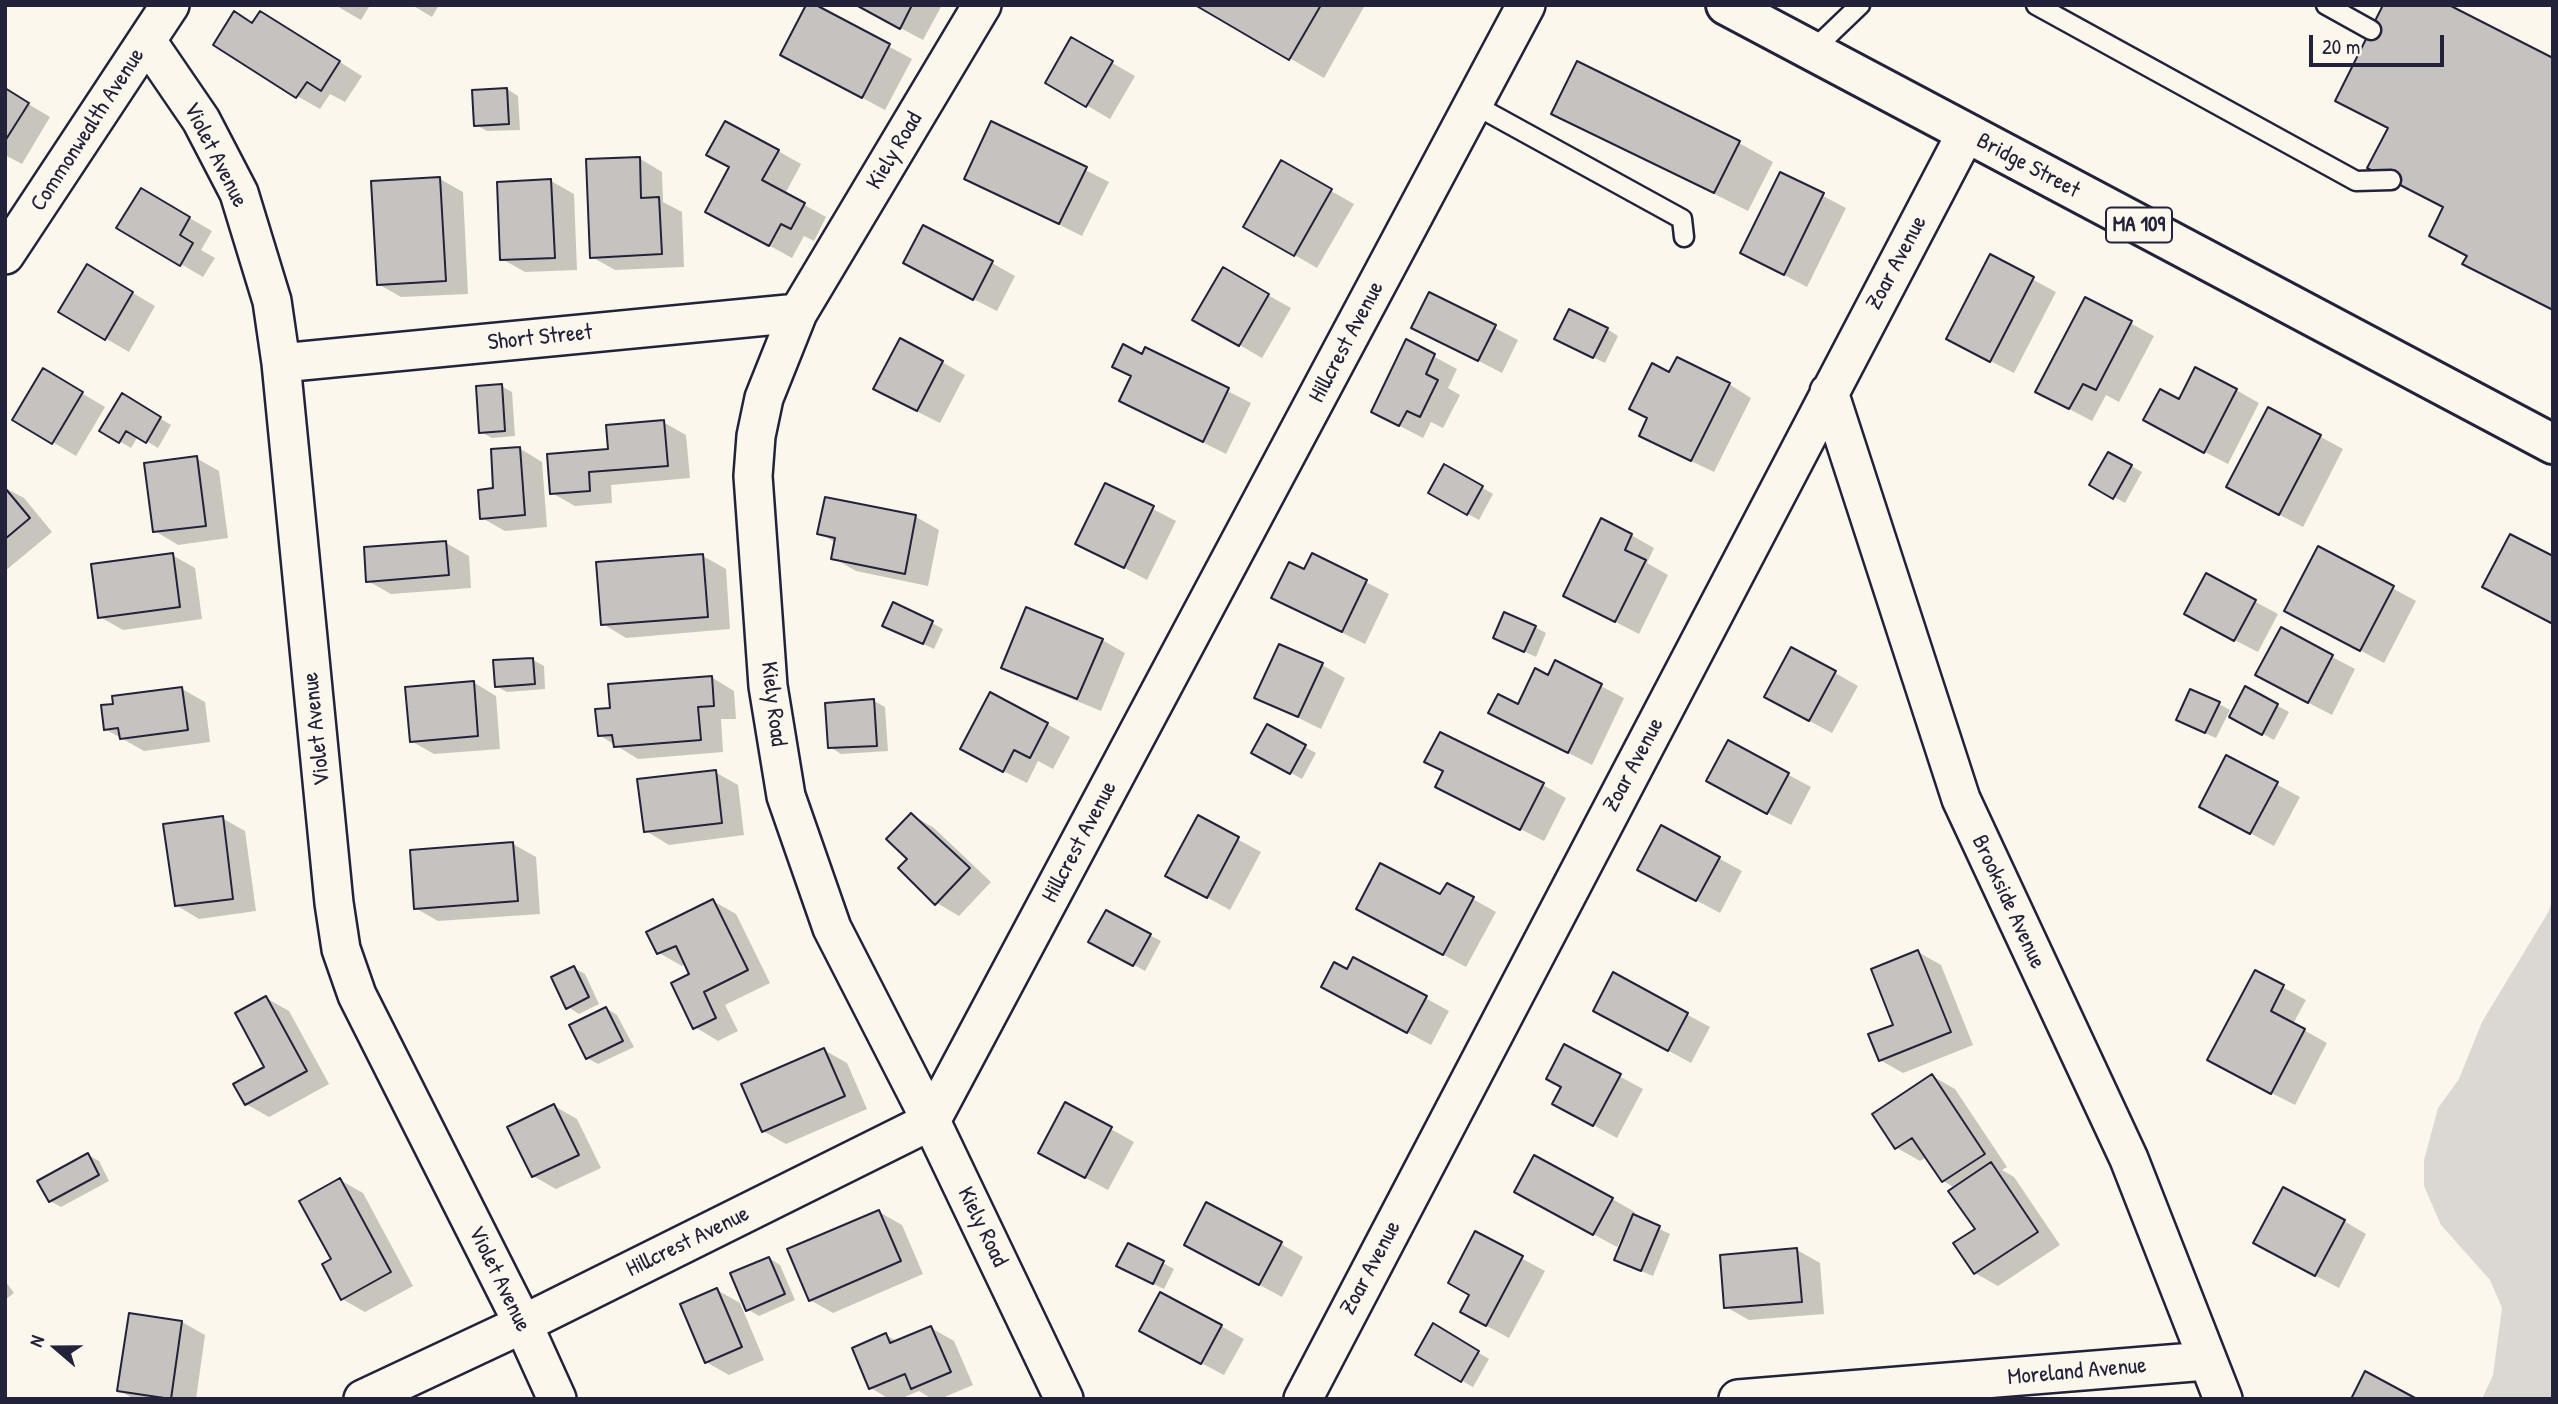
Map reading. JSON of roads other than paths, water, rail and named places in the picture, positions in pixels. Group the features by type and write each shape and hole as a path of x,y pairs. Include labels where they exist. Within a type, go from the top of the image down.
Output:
{"main road":[{"name":"Bridge Street","path":"1726,5 2553,444"}],"street":[{"name":"Commonwealth Avenue","path":"5,255 170,5"},
{"name":"Kiely Road","path":"982,5 798,313 764,398 756,436 753,476 768,686 786,796 832,928 931,1121 1064,1399"},
{"name":"Hillcrest Avenue","path":"363,1399 523,1324 931,1121 1526,5"},
{"name":"Violet Avenue","path":"147,41 201,120 239,193 272,300 281,363 334,902 341,948 357,995 523,1324 557,1399"},
{"name":"Zoar Avenue","path":"1303,1399 1966,133"},
{"name":"Short Street","path":"281,363 798,313"},
{"name":"Brookside Avenue","path":"1829,392 1961,799 2129,1159 2223,1399"},
{"name":"Moreland Avenue","path":"1738,1399 1879,1393 2206,1361"}],"lane":[{"path":"1811,52 1860,5"},
{"path":"2036,5 2356,181 2391,180"},
{"path":"2326,5 2371,30"},
{"path":"1473,104 1682,219 1684,237"}]}
